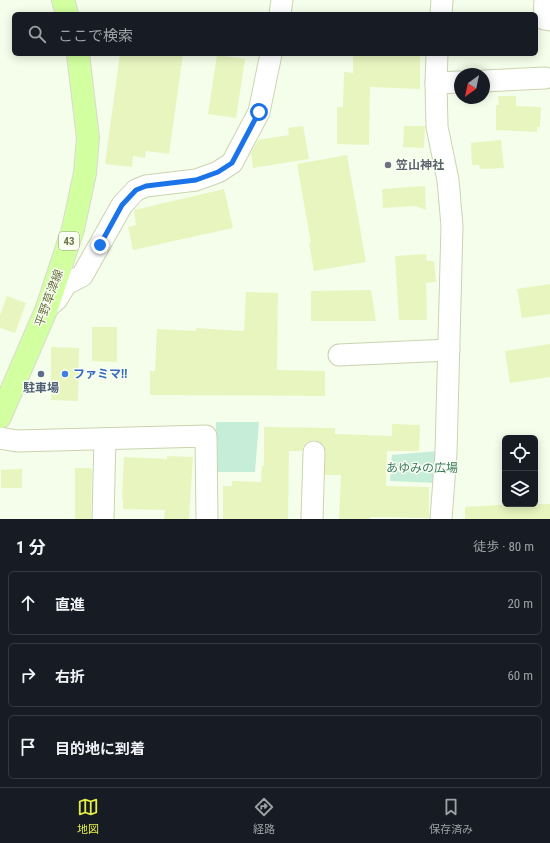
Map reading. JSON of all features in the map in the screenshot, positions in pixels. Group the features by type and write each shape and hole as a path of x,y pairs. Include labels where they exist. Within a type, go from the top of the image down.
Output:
{"main road":[{"path":"64,0 67,12"},
{"name":"平野草津線","path":"0,417 47,308 73,229 85,173 88,138 78,56"}],"street":[{"path":"280,12 282,0"},
{"path":"441,12 442,0"},
{"path":"545,0 544,19 550,20"},
{"path":"47,308 57,300 66,284 82,276 122,205 136,190 146,186 196,180 218,172 232,163 259,112 271,56"},
{"path":"437,56 437,127 448,180 452,226 446,452 441,519"},
{"path":"490,80 545,78"},
{"path":"436,83 454,82"},
{"path":"340,355 449,350"},
{"path":"0,438 18,441 206,436 206,519"},
{"path":"103,519 105,439"},
{"path":"312,519 314,452"}],"green space":[{"path":"216,422 259,422 255,472 215,472"},
{"name":"あゆみの広場","path":"438,451 437,483 390,481 392,455"}],"building":[{"path":"120,56 183,56 169,154 146,151 145,158 133,156 132,167 105,164"},
{"path":"217,56 245,59 236,118 208,114"},
{"path":"353,56 420,56 420,89 370,87 369,145 337,144 337,107 343,107 344,72 353,73"},
{"path":"498,96 516,96 516,106 541,107 540,127 537,127 537,132 496,130 496,105 499,105"},
{"path":"303,126 309,159 253,168 251,153 258,140 289,135 288,128"},
{"path":"404,126 425,126 424,148 403,147"},
{"path":"501,140 504,168 480,169 479,165 472,165 471,143"},
{"path":"347,155 366,262 314,271 309,243 311,243 297,164"},
{"path":"425,186 426,210 415,206 383,208 382,189"},
{"path":"224,189 233,228 133,250 128,227 136,225 134,210"},
{"path":"426,254 427,261 434,261 436,282 426,283 427,320 399,320 395,256"},
{"path":"550,284 550,314 522,318 517,289"},
{"path":"371,290 376,321 311,321 311,291"},
{"path":"246,292 278,293 277,370 325,371 325,396 150,395 150,371 155,371 157,329 196,331 196,328 244,331"},
{"path":"7,296 26,303 15,333 0,328 0,315"},
{"path":"92,327 117,327 117,362 92,361"},
{"path":"550,344 550,377 510,383 505,351"},
{"name":"ファミマ!!","path":"51,347 79,348 78,401 51,400"},
{"path":"392,424 420,425 419,451 387,451 386,486 429,487 429,518 370,517 370,519 339,519 341,475 325,475 325,447 320,442 314,440 308,442 302,451 289,451 288,519 223,519 223,486 232,486 232,481 261,482 262,466 264,466 264,427 335,428 335,434 392,436"},
{"path":"167,456 193,457 189,519 164,519 165,510 123,509 124,457 167,459"},
{"path":"75,468 90,468 92,470 91,519 75,519"},
{"path":"22,469 22,488 1,488 1,470"},
{"path":"538,504 550,504 550,519 465,519 465,507 502,505 502,507 538,507"}],"place":[{"name":"笠山神社","path":"388,165"},
{"name":"駐車場","path":"41,374"},
{"name":"ファミマ!!","path":"65,374"}],"route":[{"path":"100,245 122,205 136,190 146,186 196,180 218,172 232,163 259,112"}]}
